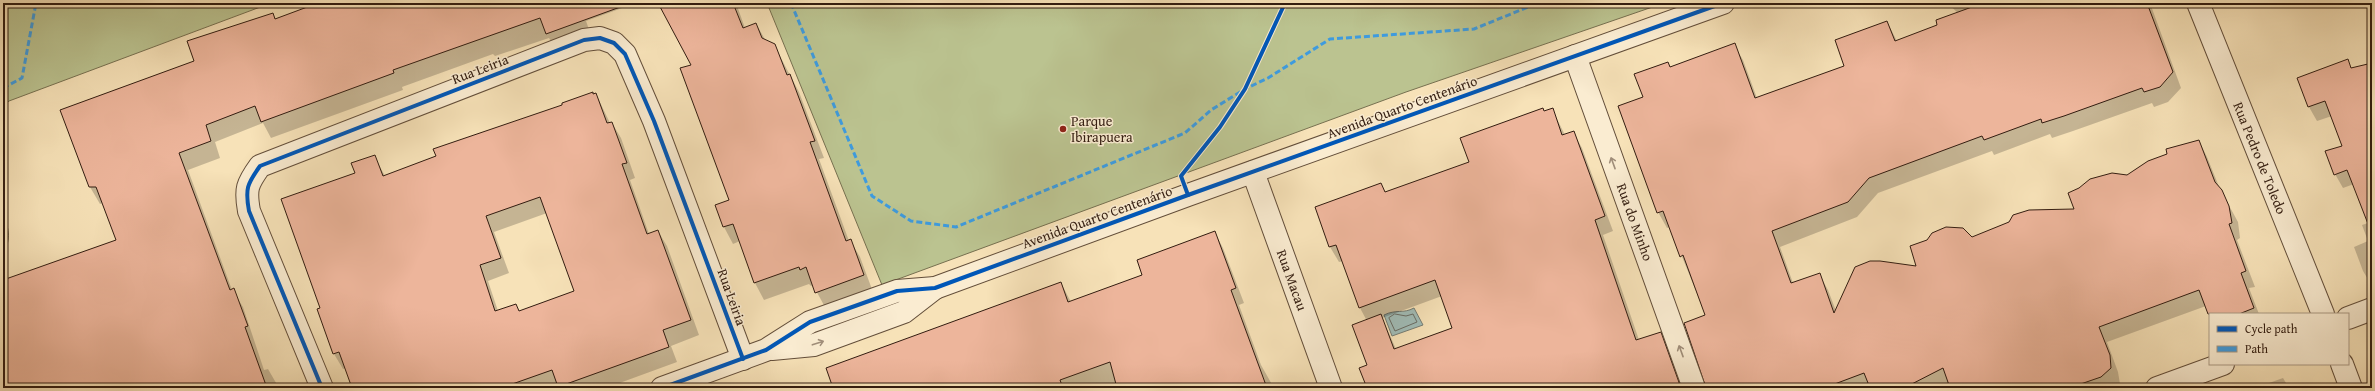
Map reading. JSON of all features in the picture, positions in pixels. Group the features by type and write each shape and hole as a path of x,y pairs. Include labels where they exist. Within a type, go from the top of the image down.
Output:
{"street":[{"name":"Avenida Quarto Centenário","path":"662,388 766,350 810,322 834,313 897,291 935,288 1723,3"},
{"name":"Rua Pedro de Toledo","path":"2198,3 2323,313"},
{"name":"Rua Leiria","path":"322,388 249,211 246,193 249,181 260,166 584,40 600,38 614,43 625,54 654,121 743,359"},
{"name":"Rua do Minho","path":"1575,56 1694,388"},
{"name":"Rua Macau","path":"1253,172 1331,388"},
{"path":"2349,318 2372,309"},
{"path":"2157,388 2220,365"},
{"path":"2342,365 2351,388"}],"green space":[{"path":"3,3 271,3 9,101 3,106"},
{"name":"Parque Ibirapuera","path":"767,3 1664,3 1406,92 882,285"},
{"path":"3,211 8,228 8,243 3,254"}],"water":[{"path":"1414,308 1423,325 1392,336 1384,315"}],"building":[{"path":"318,3 622,3 623,6 546,34 540,18 393,70 394,73 261,122 255,106 206,125 211,141 179,153 230,290 234,288 248,326 245,327 267,388 3,388 3,280 116,240 96,187 89,187 60,110 194,61 187,41 273,13 275,19"},
{"path":"658,3 733,3 743,28 756,23 762,38 775,44 787,75 790,74 815,141 810,142 846,241 851,239 864,275 815,293 806,267 800,270 799,267 754,283 733,224 723,227 715,205 729,200 680,68 691,65"},
{"path":"1983,3 2147,3 2173,72 2160,87 2144,92 2142,88 2064,116 2042,123 2041,119 1984,140 1982,136 1869,178 1848,202 1772,231 1791,283 1820,273 1834,313 1855,267 1870,261 1916,266 1910,246 1927,240 1932,233 1946,227 1963,228 1972,237 2009,222 2013,215 2029,210 2074,209 2068,193 2079,188 2090,179 2112,173 2127,175 2148,161 2167,154 2166,149 2199,140 2215,182 2222,190 2229,206 2232,223 2229,224 2246,271 2241,273 2254,308 2242,313 2208,314 2199,290 2099,327 2110,355 2111,368 2101,377 2069,388 1950,388 1943,368 1904,388 1870,388 1864,373 1824,388 1706,388 1684,323 1705,315 1683,255 1680,257 1663,211 1657,213 1618,106 1643,97 1634,74 1668,62 1670,67 1735,43 1755,98 1844,66 1835,40 1887,21 1895,41 1937,25 1936,20"},
{"path":"2348,59 2351,68 2372,63 2372,229 2370,229 2347,170 2334,175 2325,151 2342,146 2325,101 2308,107 2297,78"},
{"path":"593,92 593,94 596,93 607,123 612,122 627,163 622,164 647,234 658,230 691,320 663,330 669,347 558,387 552,370 501,388 352,388 339,352 333,354 317,309 320,308 281,199 355,173 351,163 375,155 383,176 436,156 433,149 562,105 562,103","holes":["540,197 574,291 519,311 516,304 495,311 480,265 501,258 486,216"]},
{"path":"1543,108 1544,111 1553,108 1562,135 1574,131 1605,216 1595,220 1636,340 1661,332 1681,388 1367,388 1359,368 1367,365 1352,325 1381,314 1394,349 1452,328 1435,280 1359,308 1336,245 1329,247 1315,207 1381,183 1385,192 1469,162 1460,138"},
{"path":"1215,231 1236,288 1231,290 1267,388 1117,388 1110,362 1060,380 1063,388 833,388 826,368 1061,282 1068,302 1142,275 1137,260"}],"marked path":[{"path":"3,88 22,78 36,3"},
{"path":"791,3 872,196 911,221 956,227 1185,133 1211,110 1245,89 1268,78 1330,39 1474,29 1538,3"}],"cycle path":[{"path":"1188,195 1181,176 1220,127 1245,89 1285,3"},
{"path":"662,388 766,350 810,322 897,291 935,288 1188,195 1723,3"},
{"path":"322,388 249,211 247,197 248,187 260,166 584,40 600,38 614,43 625,54 654,121 743,359"}],"place":[{"name":"Parque Ibirapuera","path":"1063,129"}]}
